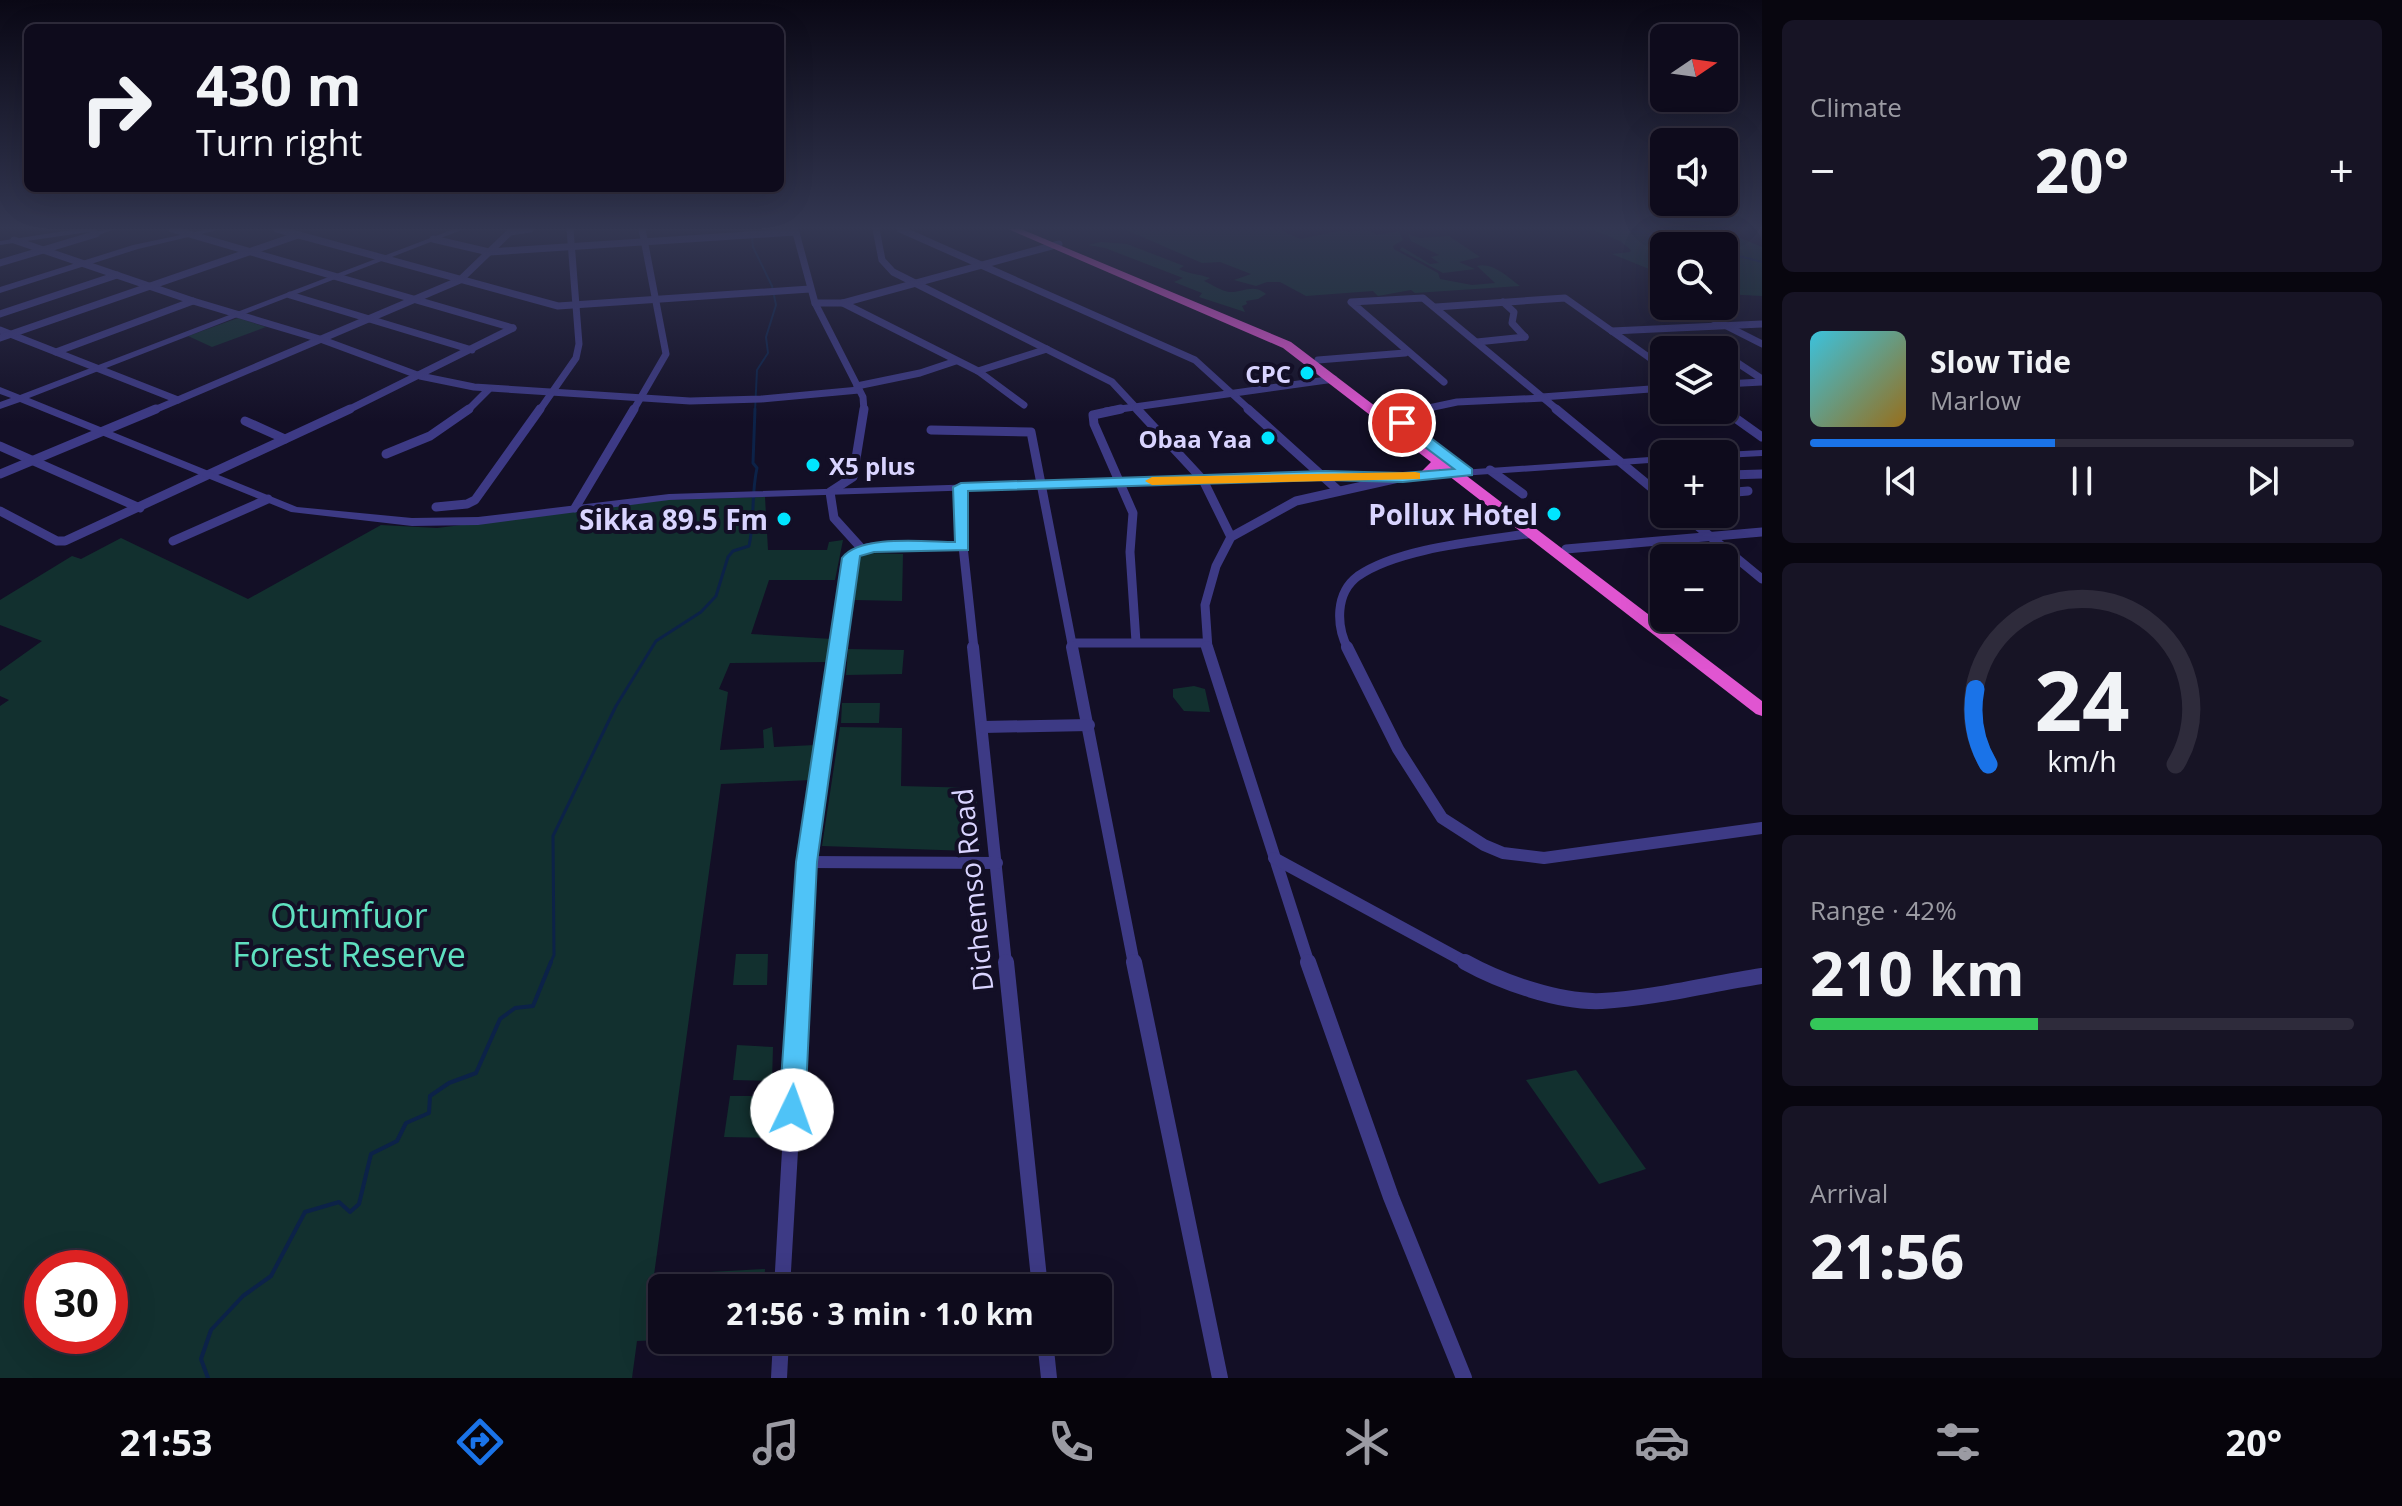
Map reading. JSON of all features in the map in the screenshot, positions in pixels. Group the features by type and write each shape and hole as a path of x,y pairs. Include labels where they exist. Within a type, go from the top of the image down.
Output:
{"highway":[{"path":"1169,293 1287,345 1440,461 1461,472 1533,533 1762,710"},
{"path":"1178,293 1263,328 1318,360 1762,699"},
{"path":"1425,475 1440,461"}],"street":[{"path":"0,314 62,293"},
{"path":"0,338 130,293"},
{"path":"171,293 323,340 420,376 489,389 640,399 761,399 858,388 956,361"},
{"path":"0,406 294,293"},
{"path":"3,516 61,542 420,376 513,328 397,293"},
{"path":"0,474 431,293"},
{"path":"508,293 551,305 574,307 750,293"},
{"path":"436,507 467,504 475,500 578,354 574,293"},
{"path":"575,508 666,354 656,293"},
{"path":"812,293 858,388 864,420 853,477 830,492"},
{"path":"815,303 843,303 880,293"},
{"path":"935,293 1112,382 1203,480 1231,537"},
{"path":"1045,293 1195,360 1339,491"},
{"path":"290,295 472,350"},
{"path":"1444,382 1421,361 1405,353 1351,302 1420,297 1436,307 1650,487"},
{"path":"1436,307 1565,298 1650,358"},
{"path":"56,352 193,301"},
{"path":"1477,342 1525,338 1512,323 1514,312 1503,302"},
{"path":"843,303 978,371 1024,405"},
{"path":"1714,320 1762,344"},
{"path":"1611,331 1762,324"},
{"path":"0,330 178,400"},
{"path":"978,371 1047,349"},
{"path":"1318,360 1405,353"},
{"path":"1738,364 1762,380"},
{"path":"1136,642 1130,552 1133,513 1094,424 1093,415 1103,411 1334,379"},
{"path":"1738,383 1762,380"},
{"path":"386,454 416,444 451,426 489,389"},
{"path":"1424,409 1457,402 1650,389"},
{"path":"0,390 295,510 433,523 506,518 669,497 1325,476 1403,477 1650,460"},
{"path":"1738,420 1762,437"},
{"path":"245,421 285,439"},
{"path":"931,430 1029,430 1043,485 1126,925 1220,1378"},
{"path":"0,446 140,508"},
{"path":"1738,454 1762,453"},
{"path":"1490,470 1523,494"},
{"path":"1738,475 1762,474"},
{"path":"1403,477 1296,501 1231,537 1216,566 1205,605 1206,643 1313,981 1422,1282 1464,1378"},
{"name":"Dichemso Road","path":"961,487 963,546 1039,1274"},
{"path":"1738,492 1748,491"},
{"path":"830,492 834,518 862,549"},
{"path":"173,541 268,499"},
{"path":"1700,528 1762,579"},
{"path":"1566,549 1762,532"},
{"path":"1533,533 1428,550 1386,564 1357,577 1340,600 1340,634 1398,749 1442,818 1484,845 1503,853 1544,858 1762,828"},
{"path":"783,1274 807,862 850,558 862,549 963,546"},
{"path":"1074,643 1206,643"},
{"path":"983,727 1089,725"},
{"path":"1274,858 1491,976 1570,999 1601,1001 1762,976"},
{"path":"807,862 997,863"},
{"path":"779,1378 780,1354"},
{"path":"1046,1354 1049,1378"}],"green space":[{"path":"1202,293 1266,294 1246,301 1247,304 1242,306 1245,312 1199,297"},
{"path":"1301,293 1342,293 1306,296"},
{"path":"1738,293 1762,293 1762,296 1738,295"},
{"path":"238,318 266,327 212,347 188,336"},
{"name":"Otumfuor Forest Reserve","path":"765,497 768,550 827,550 829,542 843,540 835,580 769,580 751,634 832,639 827,662 730,663 719,689 728,692 720,750 764,748 763,730 772,727 774,747 815,745 811,780 721,784 654,1274 648,1274 648,1341 637,1341 632,1378 0,1378 0,706 9,700 0,696 0,671 42,641 0,625 0,600 72,556 81,559 121,538 248,599 381,525 437,528 665,500"},
{"path":"870,553 903,554 902,601 854,600 860,557"},
{"path":"848,649 904,650 902,674 846,675"},
{"path":"1194,686 1205,689 1210,712 1184,711 1173,697 1173,689"},
{"path":"842,703 880,703 879,723 841,723"},
{"path":"840,727 902,728 901,786 976,788 980,846 970,851 822,846"},
{"path":"736,954 768,954 767,985 733,985"},
{"path":"737,1045 773,1047 772,1081 733,1080"},
{"path":"1576,1070 1646,1169 1599,1184 1526,1080"},
{"path":"730,1096 773,1096 773,1138 724,1137"},
{"name":"Otumfuor Forest Reserve","path":"765,1269 765,1274 672,1274"}],"waterway":[{"path":"755,411 757,370 768,353 766,337 776,305 774,293"},
{"path":"550,964 554,955 553,836 616,706 656,641 701,612 716,596 728,557 733,551 749,546 757,468 753,463 755,409"},
{"path":"208,1378 201,1359 211,1330 243,1296 271,1276 305,1212 339,1202 350,1212 359,1204 371,1154 397,1141 406,1123 429,1113 430,1096 449,1083 476,1073 500,1019 515,1008 533,1006 551,962"}],"slow traffic":[{"path":"1152,481 1415,476"}],"place":[{"name":"CPC","path":"1307,373"},
{"name":"Obaa Yaa","path":"1268,438"},
{"name":"X5 plus","path":"813,465"},
{"name":"Pollux Hotel","path":"1554,514"},
{"name":"Sikka 89.5 Fm","path":"784,519"}],"route":[{"path":"792,1110 807,862 850,558 854,553 873,547 963,546 961,487 1325,476 1403,477 1467,472 1402,423"}]}
